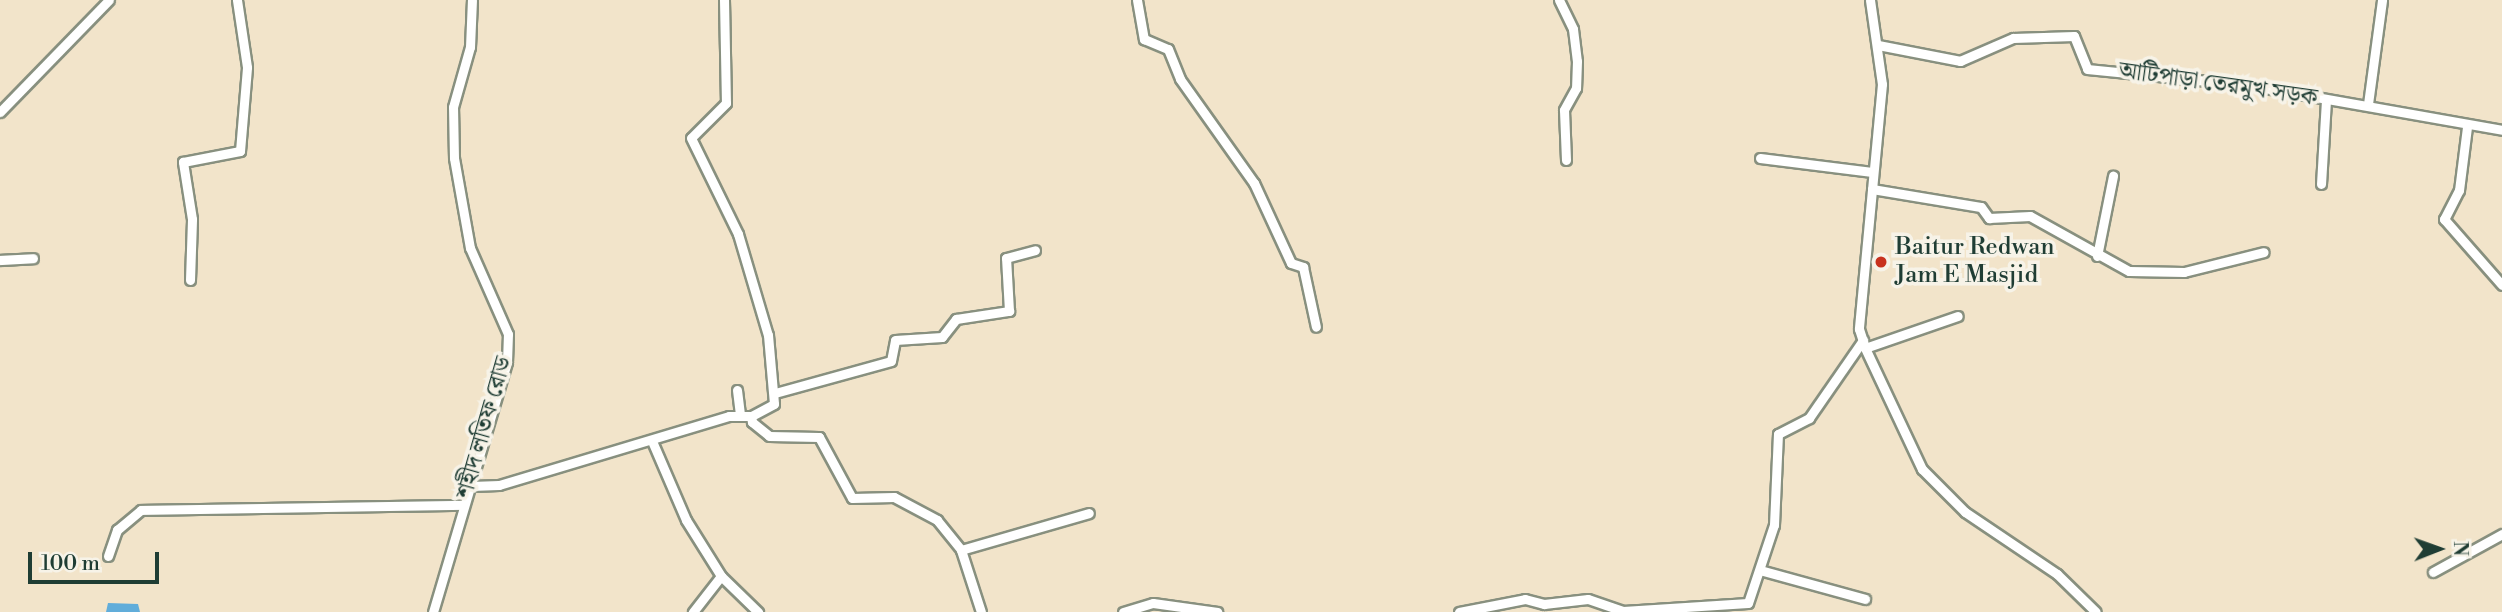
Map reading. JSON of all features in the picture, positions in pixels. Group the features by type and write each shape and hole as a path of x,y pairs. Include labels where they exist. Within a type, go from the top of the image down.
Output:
{"street":[{"path":"0,112 109,0"},
{"path":"190,280 192,219 183,162 240,150 247,67 237,0"},
{"name":"শহীদ লতিফ রোড","path":"433,612 507,362 508,334 470,248 454,158 453,107 470,47 472,0"},
{"path":"724,0 726,103 691,138 755,280 775,393 774,404 751,416"},
{"path":"1137,0 1144,38 1168,48 1180,79 1254,183 1291,263 1303,267 1317,327"},
{"path":"1559,0 1573,29 1577,61 1576,88 1564,110 1566,160"},
{"path":"1870,0 1882,84 1872,172 1864,344 1923,469 1965,512 2057,574 2096,612"},
{"path":"2368,104 2382,0"},
{"name":"আটিপাড়া তেরমুখ সড়ক","path":"1878,45 1960,61 2013,38 2074,36 2087,69 2162,72 2326,100 2368,104 2467,127 2502,130"},
{"path":"2321,184 2326,100"},
{"path":"2467,127 2459,190 2444,219 2502,285"},
{"path":"1760,158 1872,172"},
{"path":"2097,256 2113,176"},
{"path":"1872,189 1981,206 1989,218 2030,216 2097,256 2129,271 2184,272 2264,252"},
{"path":"775,393 891,361 895,340 942,337 956,319 1009,311 1006,258 1035,250"},
{"path":"0,260 33,258"},
{"path":"1459,612 1525,599 1544,604 1588,599 1623,611 1740,607 1748,603 1774,525 1778,434 1809,418 1864,344 1958,316"},
{"path":"737,390 740,414"},
{"path":"471,486 499,485 740,414 751,416 769,436 819,437 852,498 912,502 961,550 981,612"},
{"path":"652,441 686,520 721,576 758,612"},
{"path":"108,556 117,530 141,510 463,505"},
{"path":"961,550 1089,513"},
{"path":"2433,572 2502,534"},
{"path":"1760,570 1865,598"},
{"path":"693,612 721,576"},
{"path":"1123,612 1153,603 1217,612"}],"water":[{"path":"108,603 138,604 140,612 106,612"}],"place":[{"name":"Baitur Redwan Jam E Masjid","path":"1881,262"}]}
